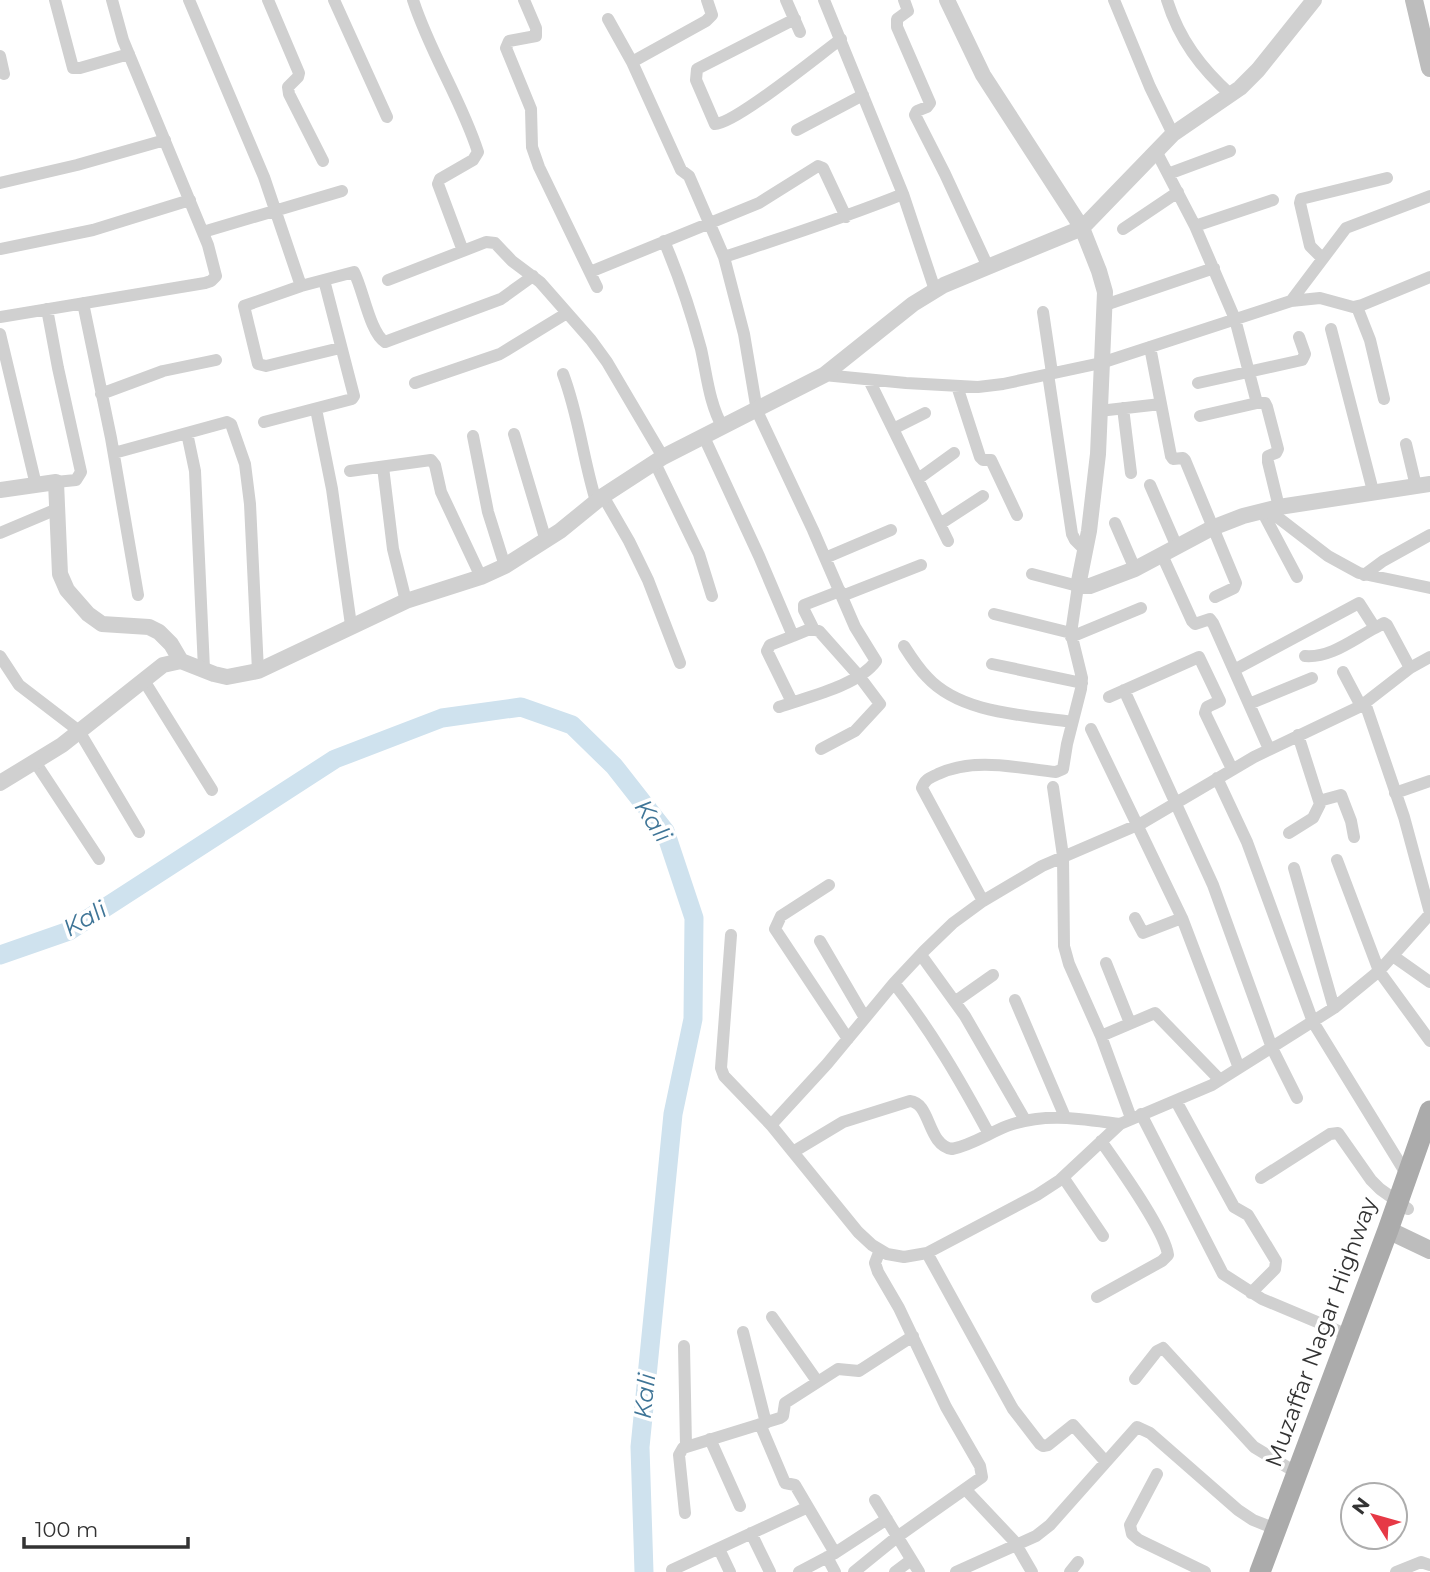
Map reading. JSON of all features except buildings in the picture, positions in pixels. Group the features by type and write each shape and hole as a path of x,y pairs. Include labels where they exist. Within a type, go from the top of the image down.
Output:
{"main road":[{"path":"1414,0 1430,68"},
{"name":"Muzaffar Nagar Highway","path":"1403,1206 1407,1175 1430,1111"},
{"name":"Muzaffar Nagar Highway","path":"1273,1572 1393,1232 1430,1147"},
{"path":"1393,1232 1430,1250"},
{"name":"Muzaffar Nagar Highway","path":"1259,1572 1348,1335 1393,1232"}],"street":[{"path":"55,0 73,68 129,54"},
{"path":"0,317 211,281 216,276 203,232 129,54 112,0"},
{"path":"189,0 276,210 302,286"},
{"path":"268,0 299,73 288,87 289,94 323,161"},
{"path":"334,0 387,117"},
{"path":"413,0 478,152 473,160 440,179 438,184 463,251"},
{"path":"524,0 536,28 536,36 509,41 506,48 531,109 532,147 539,167 597,287"},
{"path":"632,62 706,22 712,15 707,0"},
{"path":"786,0 797,26 697,69 696,80 715,124 732,118 764,97 841,39"},
{"path":"824,0 903,194 935,290"},
{"path":"904,0 908,11 897,19 897,27 930,103 915,115 988,267"},
{"path":"947,0 989,86 1082,228 1099,271 1105,305 1098,454 1086,550 1071,635 1082,683 1066,744 1065,764 1060,772 969,764 954,766 923,783 924,793 983,901"},
{"path":"1114,0 1150,87 1173,134"},
{"path":"1167,0 1172,16 1198,62 1231,95"},
{"path":"2,779 35,762 79,731 163,665 181,661 220,676 234,677 258,671 406,601 481,577 505,566 572,523 600,498 659,460 824,375 913,304 935,290 1082,228 1173,134 1231,95 1258,70 1314,0"},
{"path":"608,19 632,62 681,170 689,176 724,257 744,334 757,411 855,627 876,661 859,676 836,687 779,707"},
{"path":"0,56 4,74"},
{"path":"797,130 863,95"},
{"path":"0,183 165,140"},
{"path":"1156,151 1195,226 1235,319 1257,403"},
{"path":"1168,174 1230,151"},
{"path":"590,272 759,203 818,166 823,168 846,216"},
{"path":"1322,258 1310,246 1301,199 1387,178"},
{"path":"203,232 342,191"},
{"path":"1123,229 1178,192"},
{"path":"724,257 903,194"},
{"path":"1291,300 1346,228 1430,196"},
{"path":"0,249 93,230 190,200"},
{"path":"1195,226 1273,200"},
{"path":"388,280 491,241 533,276 607,362 659,460 699,554 712,596"},
{"path":"664,241 691,309 714,411 723,428"},
{"path":"1105,305 1214,268"},
{"path":"340,348 266,366 258,365 244,306 354,272 374,327 385,342 501,299 533,276"},
{"path":"824,375 957,386 1003,384 1101,363 1291,300 1320,298 1357,307 1430,277"},
{"path":"264,422 352,399 354,396 324,280"},
{"path":"83,303 114,453 138,595"},
{"path":"1357,307 1374,354 1384,400"},
{"path":"0,490 76,480 81,472 47,309"},
{"path":"1043,312 1072,534 1086,550"},
{"path":"415,383 500,354 567,313"},
{"path":"1331,329 1373,491"},
{"path":"0,334 36,485"},
{"path":"1198,383 1304,359 1299,337"},
{"path":"1150,347 1171,456 1173,459 1185,460 1237,585 1215,597"},
{"path":"101,394 163,371 216,360"},
{"path":"563,374 576,411 588,476 629,541 648,580 680,663"},
{"path":"869,380 948,541"},
{"path":"957,386 980,457 990,460 1017,515"},
{"path":"1200,416 1257,403 1266,404 1278,449 1276,453 1268,456 1269,509 1297,577"},
{"path":"1099,411 1161,404"},
{"path":"1124,408 1131,473"},
{"path":"316,409 332,489 351,625"},
{"path":"893,429 925,413"},
{"path":"114,453 230,423 244,456 250,504 258,671"},
{"path":"187,433 195,471 204,670"},
{"path":"514,434 545,541"},
{"path":"473,436 488,512 505,566"},
{"path":"704,437 793,636"},
{"path":"1032,574 1078,586 1090,586 1135,569 1227,521 1269,509 1423,485 1406,444"},
{"path":"918,479 954,453"},
{"path":"351,471 431,460 441,492 481,577"},
{"path":"383,467 393,549 406,601"},
{"path":"57,482 60,574 72,598 102,624 149,627 159,632 171,644 181,661"},
{"path":"1150,485 1177,547"},
{"path":"940,524 982,496"},
{"path":"0,533 57,509"},
{"path":"1269,509 1328,556 1364,575 1430,588"},
{"path":"1115,523 1135,569"},
{"path":"825,558 891,530"},
{"path":"1364,575 1383,561 1430,535"},
{"path":"1162,555 1192,621 1195,624 1211,620 1269,749"},
{"path":"821,750 855,731 880,704 859,676 819,631 813,628 804,605 921,565"},
{"path":"1234,670 1359,603 1375,628"},
{"path":"994,614 1071,635 1141,608"},
{"path":"1305,656 1328,654 1385,623 1410,668"},
{"path":"792,702 767,651 770,645 813,628"},
{"path":"904,646 928,679 964,701 992,709 1072,722"},
{"path":"0,656 19,685 79,731 138,832"},
{"path":"1109,697 1199,657 1220,701 1207,708 1205,713 1233,769"},
{"path":"771,1125 894,983 953,923 983,901 1063,856 1138,825 1269,749 1363,704 1410,668 1430,657"},
{"path":"992,664 1082,683"},
{"path":"731,935 721,1068 724,1076 771,1125 858,1232 887,1254 904,1257 927,1253 1026,1201 1063,1177 1101,1141 1130,1119 1220,1080 1312,1022 1359,989 1379,971 1430,913 1395,793 1363,704 1343,673"},
{"path":"1249,704 1312,678"},
{"path":"143,679 212,790"},
{"path":"1124,690 1213,885 1272,1048 1297,1098"},
{"path":"1091,729 1182,918 1238,1068"},
{"path":"1289,833 1313,818 1319,801 1298,735"},
{"path":"35,762 99,859"},
{"path":"1217,778 1247,842 1312,1022 1407,1175"},
{"path":"1395,793 1430,781"},
{"path":"1053,787 1063,856 1064,946 1069,964 1101,1036 1130,1119 1223,1274 1251,1293 1291,1313 1348,1335"},
{"path":"1319,801 1341,795 1352,821 1354,837"},
{"path":"1337,860 1379,971 1430,1041"},
{"path":"1294,868 1334,1007"},
{"path":"829,885 781,916 775,929 848,1039"},
{"path":"1135,918 1143,933 1182,918"},
{"path":"820,941 865,1018"},
{"path":"921,955 956,1001 1025,1120"},
{"path":"1393,956 1430,982"},
{"path":"1106,963 1130,1023"},
{"path":"956,1001 993,975"},
{"path":"894,983 947,1058 989,1134"},
{"path":"1015,1000 1065,1117"},
{"path":"1101,1036 1151,1013 1158,1015 1220,1080"},
{"path":"793,1152 843,1122 914,1100 920,1105 933,1133 947,1148 959,1148 1025,1120 1065,1117 1130,1119"},
{"path":"1176,1101 1234,1207 1248,1215 1276,1261 1275,1269 1251,1293"},
{"path":"1261,1178 1330,1134 1338,1133 1371,1180 1403,1206"},
{"path":"1097,1297 1162,1261 1168,1255 1163,1240 1139,1197 1101,1141"},
{"path":"1063,1177 1103,1236"},
{"path":"854,1572 897,1537 979,1480 982,1472 876,1267 875,1258 880,1250"},
{"path":"927,1253 1013,1409 1040,1444 1048,1445 1073,1425 1105,1461"},
{"path":"772,1317 817,1381"},
{"path":"743,1332 763,1423 785,1483 795,1485 808,1507 831,1555 835,1572"},
{"path":"685,1513 679,1455 686,1446 780,1418 783,1416 785,1403 817,1381 838,1369 859,1371 913,1336"},
{"path":"684,1346 686,1446"},
{"path":"1135,1379 1157,1351 1163,1348 1254,1447 1297,1473"},
{"path":"956,1572 970,1569 1036,1536 1050,1525 1137,1427 1150,1433 1238,1510 1276,1530"},
{"path":"710,1438 740,1506"},
{"path":"1157,1474 1130,1525 1132,1534 1205,1572"},
{"path":"966,1490 1016,1544 1032,1572"},
{"path":"875,1500 919,1572"},
{"path":"672,1570 696,1566 719,1549 808,1507"},
{"path":"799,1572 887,1519"},
{"path":"751,1533 770,1572"},
{"path":"719,1549 730,1572"},
{"path":"895,1572 911,1560"},
{"path":"1070,1572 1078,1562"},
{"path":"1396,1572 1422,1562 1430,1565"}],"waterway":[{"name":"Kali","path":"0,955 69,931 335,759 442,718 521,707 572,725 614,766 665,831 694,918 693,1019 673,1114 640,1447 644,1572"}]}
